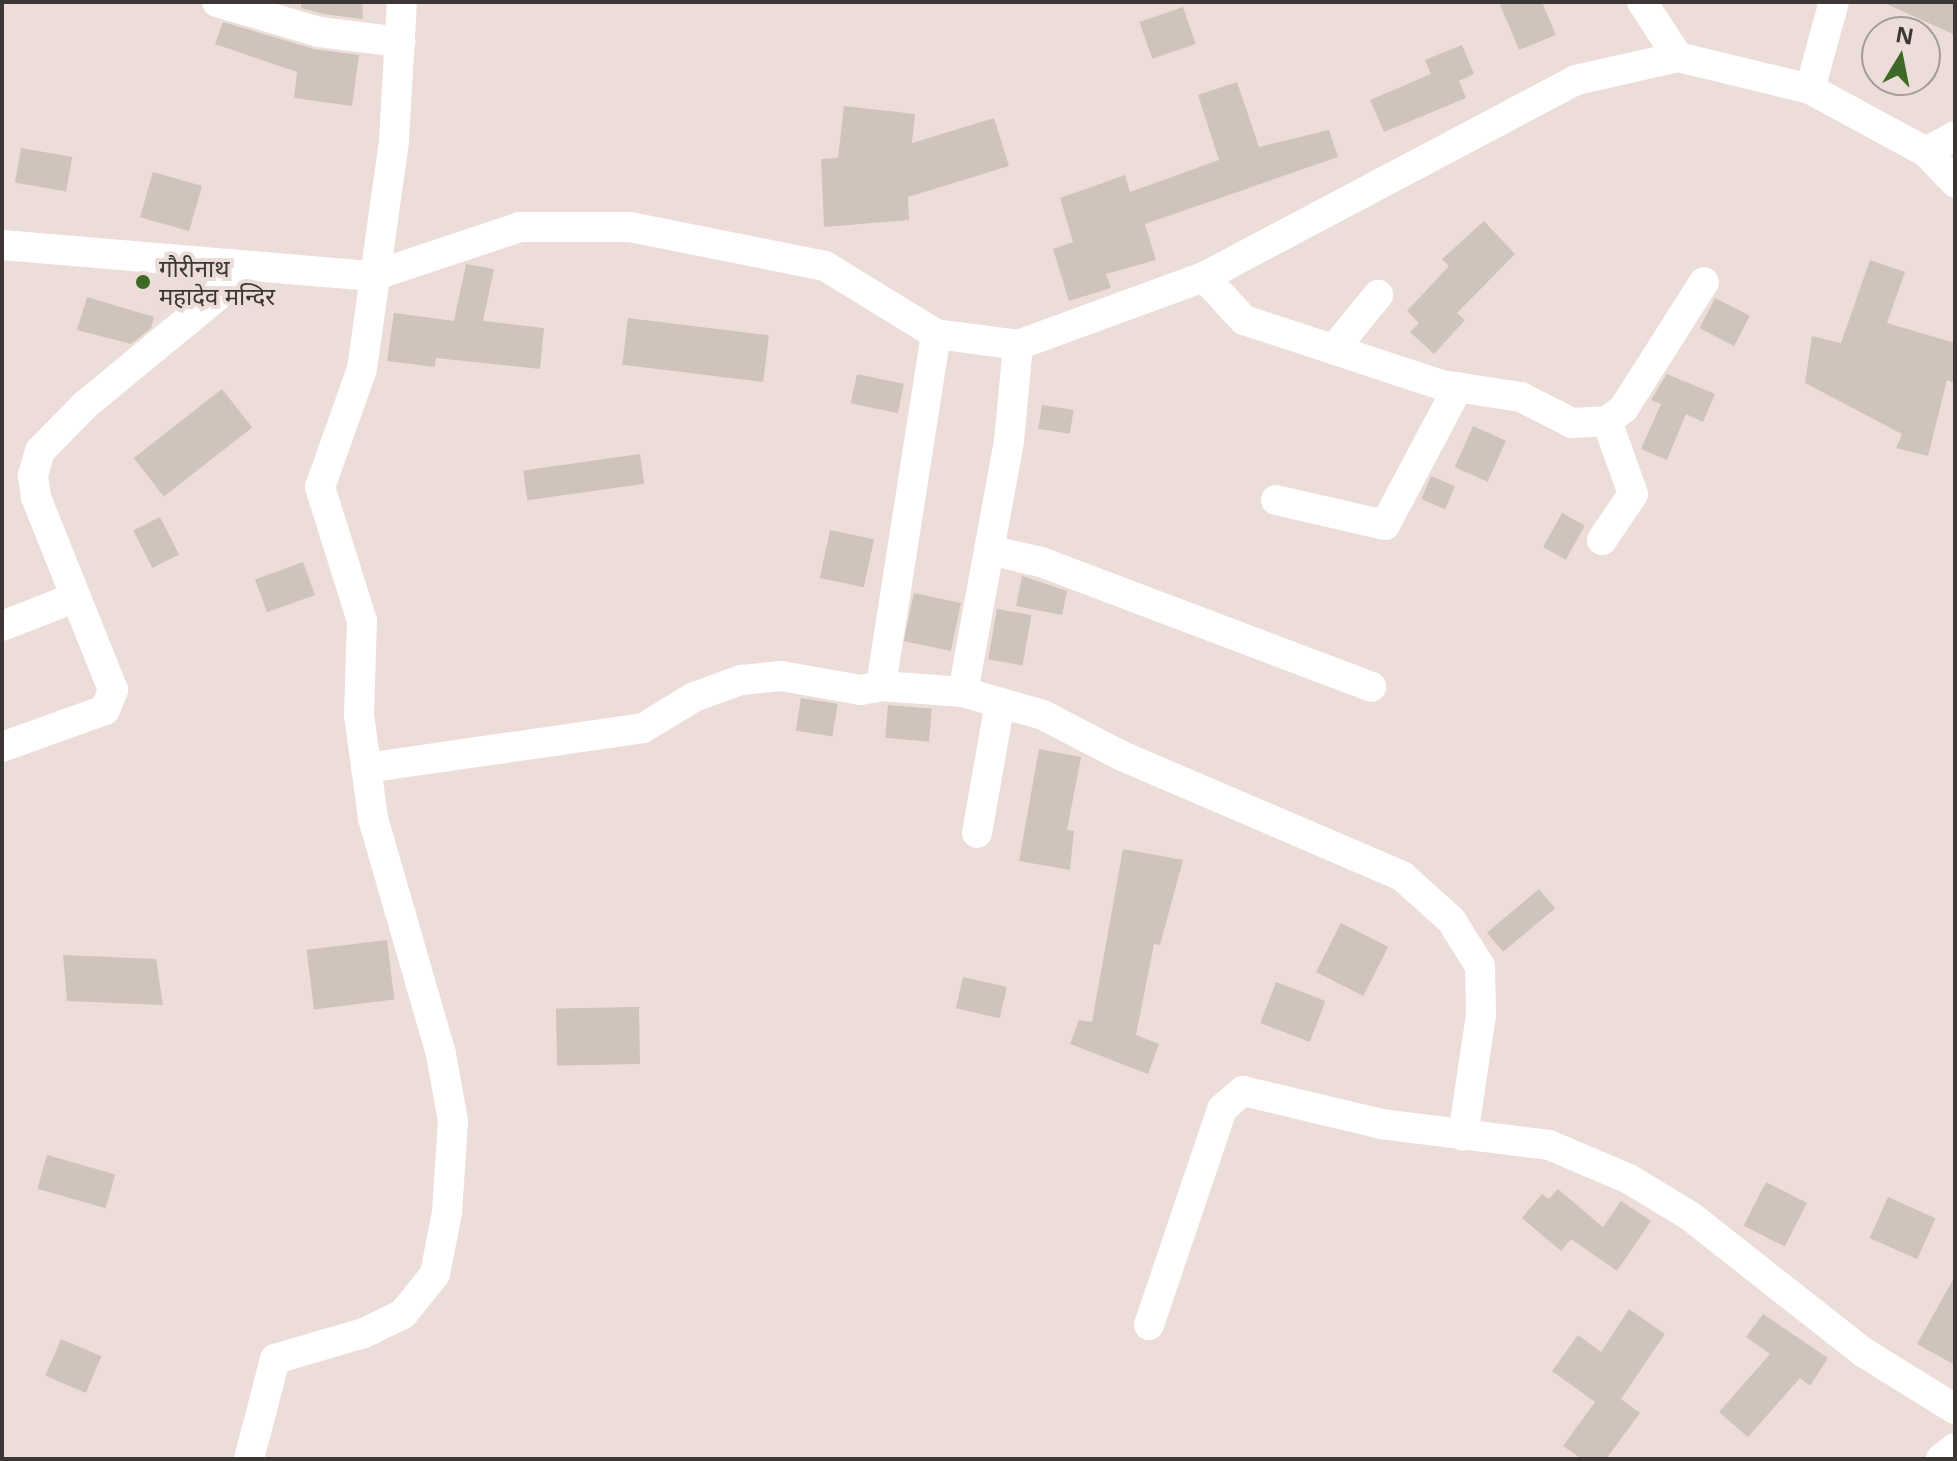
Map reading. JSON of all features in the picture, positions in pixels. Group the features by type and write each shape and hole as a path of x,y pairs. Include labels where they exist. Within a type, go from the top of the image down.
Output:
{"street":[{"path":"217,2 319,32 400,42"},
{"path":"249,1459 275,1359 364,1333 403,1314 435,1274 447,1212 453,1121 441,1054 373,818 359,715 362,621 320,487 362,369 394,140 402,2"},
{"path":"1642,2 1678,57"},
{"path":"1810,89 1834,2"},
{"path":"2,245 373,276 520,227 630,227 825,266 936,334 1018,345 1204,277 1576,80 1678,57 1810,89 1926,152 1955,182"},
{"path":"1926,152 1955,136"},
{"path":"2,747 105,710 113,690 36,497 33,475 40,451 85,405 216,297 233,266"},
{"path":"1204,277 1244,320 1458,387 1521,397 1572,423 1607,421 1624,408 1704,282"},
{"path":"1334,349 1378,295"},
{"path":"881,686 936,334"},
{"path":"963,692 989,550 1018,345"},
{"path":"1276,500 1385,525 1458,387"},
{"path":"1602,540 1633,494 1607,421"},
{"path":"989,550 1041,562 1371,687"},
{"path":"2,626 76,597"},
{"path":"366,768 643,728 694,697 741,680 781,676 861,690 881,686 963,692 1043,715 1122,756 1402,876 1451,920 1480,966 1481,1015 1463,1136"},
{"path":"977,833 1000,703"},
{"path":"1149,1325 1222,1109 1243,1091 1381,1124 1549,1145 1629,1179 1690,1216 1863,1352 1955,1409"},
{"path":"1941,1459 1955,1448"}],"building":[{"path":"301,2 362,2 363,19 301,8"},
{"path":"1499,2 1542,2 1556,35 1519,50"},
{"path":"1882,2 1955,2 1955,35 1941,29 1941,16 1913,16"},
{"path":"1183,7 1196,44 1152,59 1140,22"},
{"path":"223,22 314,49 359,55 352,106 294,98 297,72 215,44"},
{"path":"1462,45 1474,74 1459,81 1466,98 1384,132 1370,100 1431,74 1425,60"},
{"path":"1237,82 1259,147 1329,130 1338,157 1145,224 1156,260 1106,274 1111,288 1069,301 1053,249 1073,242 1060,198 1125,175 1130,192 1219,160 1198,95"},
{"path":"844,106 915,114 912,143 994,118 1009,166 908,197 909,220 824,227 821,159 838,158"},
{"path":"21,148 72,157 66,191 15,182"},
{"path":"153,172 202,186 189,231 140,217"},
{"path":"1484,221 1515,254 1457,313 1465,320 1434,354 1410,332 1419,323 1407,311 1449,266 1442,259"},
{"path":"1870,260 1905,272 1887,323 1955,343 1955,383 1947,380 1928,456 1896,448 1902,434 1805,383 1812,336 1841,343"},
{"path":"466,264 494,269 483,321 544,328 540,369 436,358 435,367 387,361 394,313 454,321"},
{"path":"87,297 154,317 151,328 131,344 77,330"},
{"path":"1715,298 1750,316 1734,346 1700,328"},
{"path":"628,318 769,335 763,382 622,365"},
{"path":"857,374 904,384 898,413 851,403"},
{"path":"1667,374 1715,394 1703,422 1686,414 1667,460 1641,449 1661,404 1651,400"},
{"path":"222,389 252,428 164,497 134,458"},
{"path":"1042,405 1074,410 1070,434 1038,429"},
{"path":"1473,426 1506,441 1488,482 1455,467"},
{"path":"640,454 644,484 527,500 523,470"},
{"path":"1431,476 1455,486 1445,509 1421,499"},
{"path":"1562,513 1585,526 1566,560 1543,547"},
{"path":"160,517 179,554 152,568 133,531"},
{"path":"830,530 874,539 864,587 820,578"},
{"path":"303,562 315,595 267,612 255,579"},
{"path":"1022,576 1067,591 1062,615 1016,606"},
{"path":"914,593 961,603 951,651 904,641"},
{"path":"997,609 1031,615 1023,665 988,659"},
{"path":"801,698 838,704 832,736 796,731"},
{"path":"888,705 932,709 929,742 885,738"},
{"path":"1039,749 1081,757 1067,830 1074,831 1070,870 1019,861"},
{"path":"1123,849 1183,860 1160,945 1154,944 1136,1035 1159,1044 1148,1074 1070,1044 1079,1020 1092,1022"},
{"path":"1539,889 1555,908 1503,952 1487,933"},
{"path":"1341,923 1388,947 1363,996 1316,972"},
{"path":"387,940 394,1000 314,1009 307,950"},
{"path":"63,955 156,959 163,1005 67,1001"},
{"path":"963,977 1007,987 1000,1018 956,1008"},
{"path":"1276,982 1325,1001 1310,1042 1260,1023"},
{"path":"639,1007 640,1064 557,1065 556,1008"},
{"path":"47,1155 115,1175 106,1208 37,1189"},
{"path":"1766,1182 1807,1203 1785,1247 1744,1226"},
{"path":"1558,1189 1603,1227 1621,1201 1651,1221 1617,1271 1571,1239 1561,1251 1522,1218 1542,1194 1549,1199"},
{"path":"1888,1197 1936,1218 1917,1259 1870,1238"},
{"path":"1955,1276 1955,1365 1917,1344"},
{"path":"1629,1309 1665,1334 1621,1399 1640,1413 1606,1459 1582,1459 1563,1446 1595,1402 1552,1371 1578,1335 1601,1352"},
{"path":"1763,1314 1828,1358 1810,1386 1800,1378 1748,1437 1719,1412 1770,1354 1746,1337"},
{"path":"61,1339 102,1356 86,1393 45,1376"}],"place":[{"name":"गौरीनाथ महादेव मन्दिर","path":"143,282"}]}
